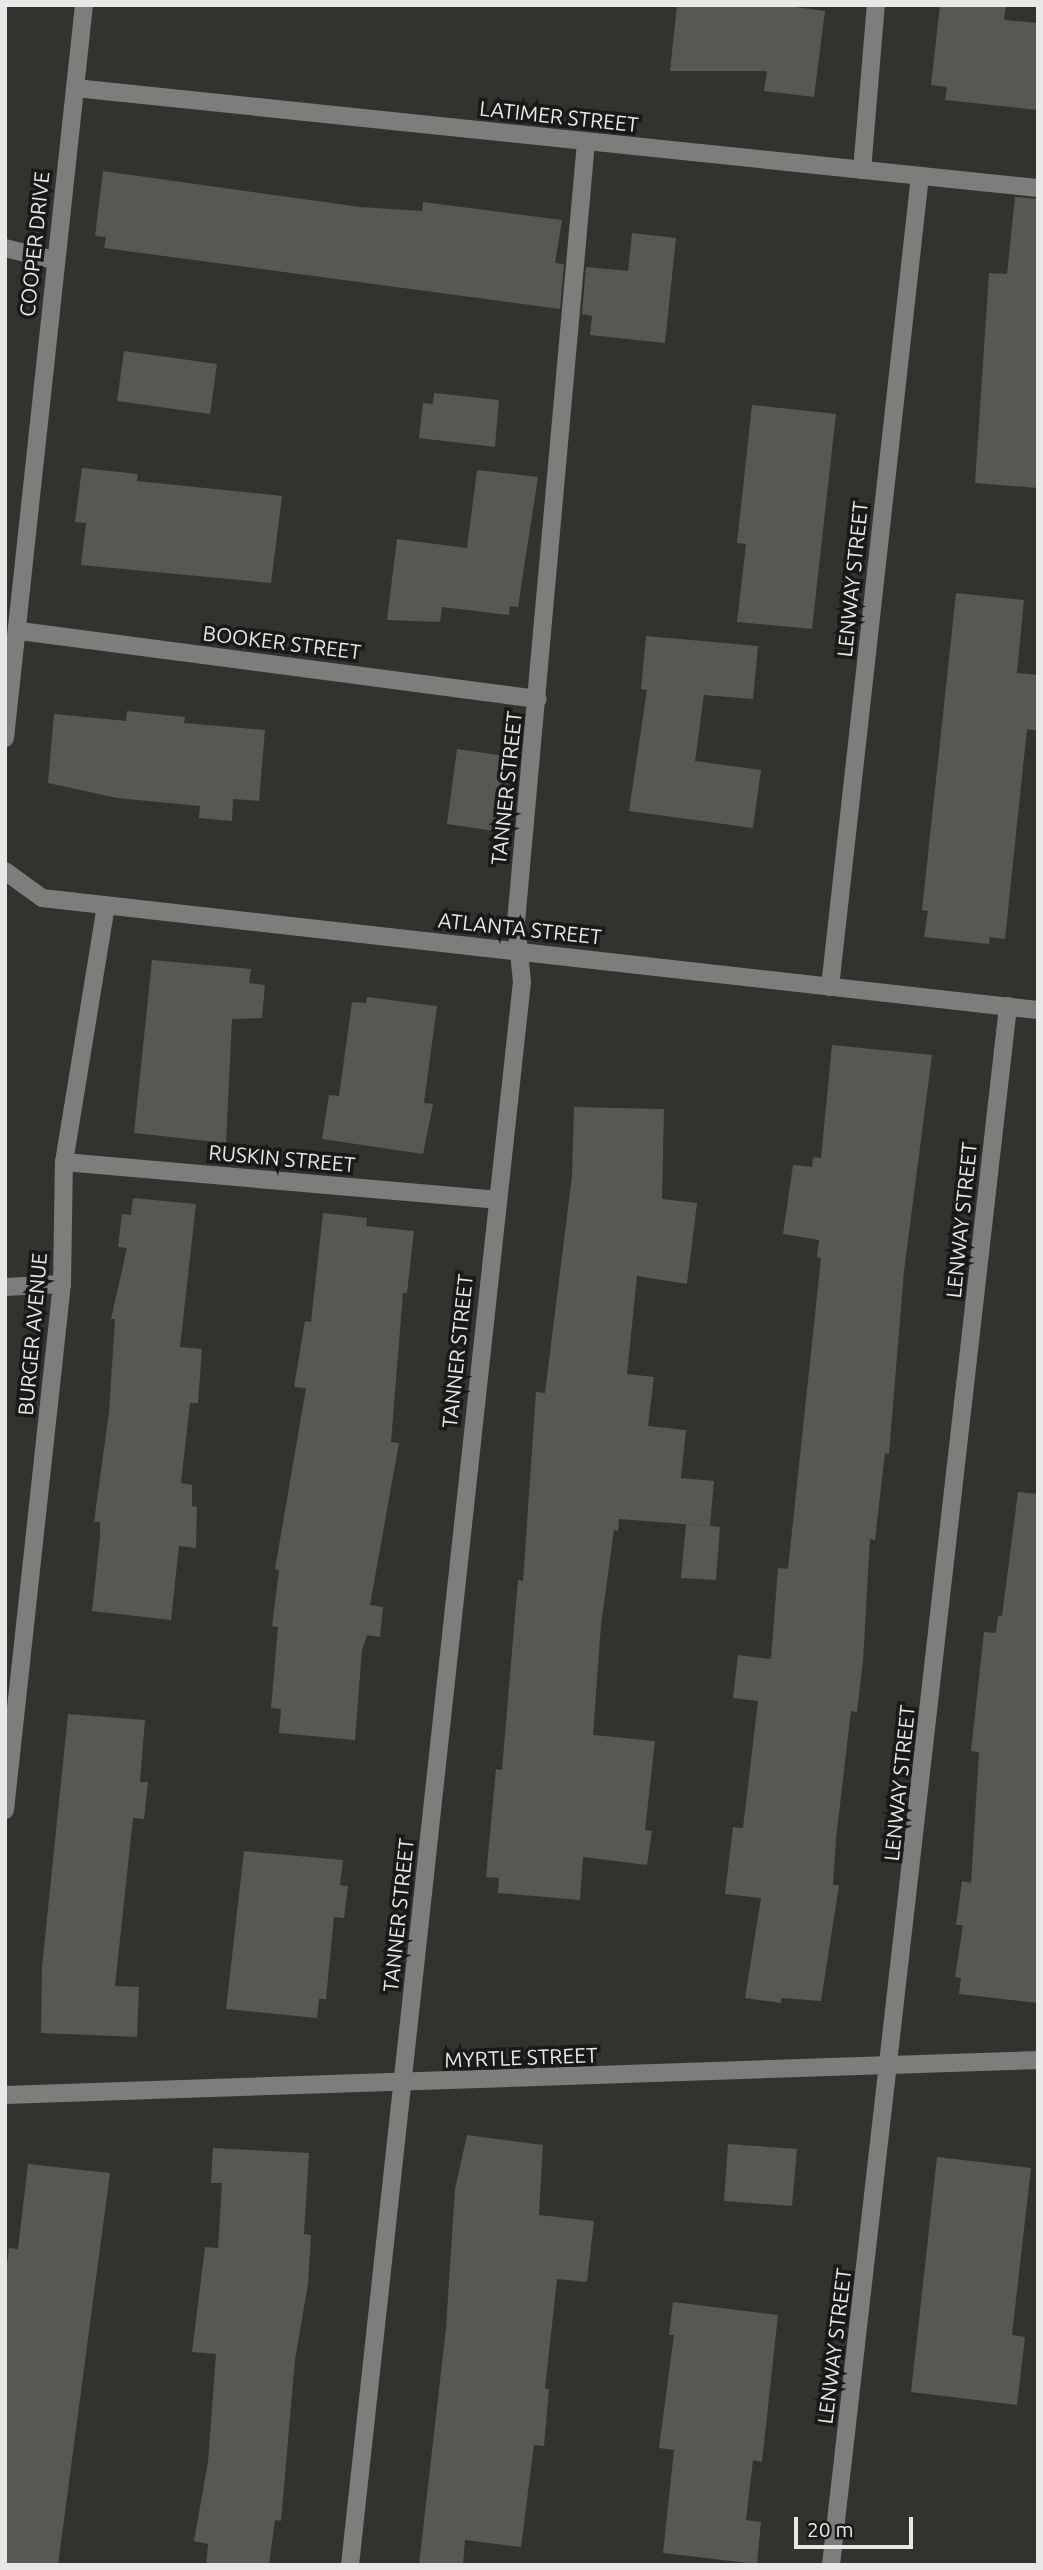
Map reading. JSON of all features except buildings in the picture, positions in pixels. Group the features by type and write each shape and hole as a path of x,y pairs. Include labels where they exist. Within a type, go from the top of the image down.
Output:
{"street":[{"name":"COOPER DRIVE","path":"5,738 20,631 54,260 84,5"},
{"path":"862,170 876,5"},
{"name":"LATIMER STREET","path":"75,88 1038,188"},
{"name":"TANNER STREET","path":"350,2565 496,1200 522,982 516,922 586,142"},
{"name":"LENWAY STREET","path":"830,987 920,176"},
{"path":"5,248 54,260"},
{"name":"BOOKER STREET","path":"20,631 538,699"},
{"name":"ATLANTA STREET","path":"5,872 42,898 1038,1010"},
{"name":"BURGER AVENUE","path":"5,1810 62,1284 64,1162 106,905"},
{"name":"LENWAY STREET","path":"831,2565 891,2063 1008,1006"},
{"name":"RUSKIN STREET","path":"64,1162 496,1200"},
{"path":"5,1287 62,1284"},
{"name":"MYRTLE STREET","path":"5,2095 403,2084 891,2063 1038,2060"}]}
